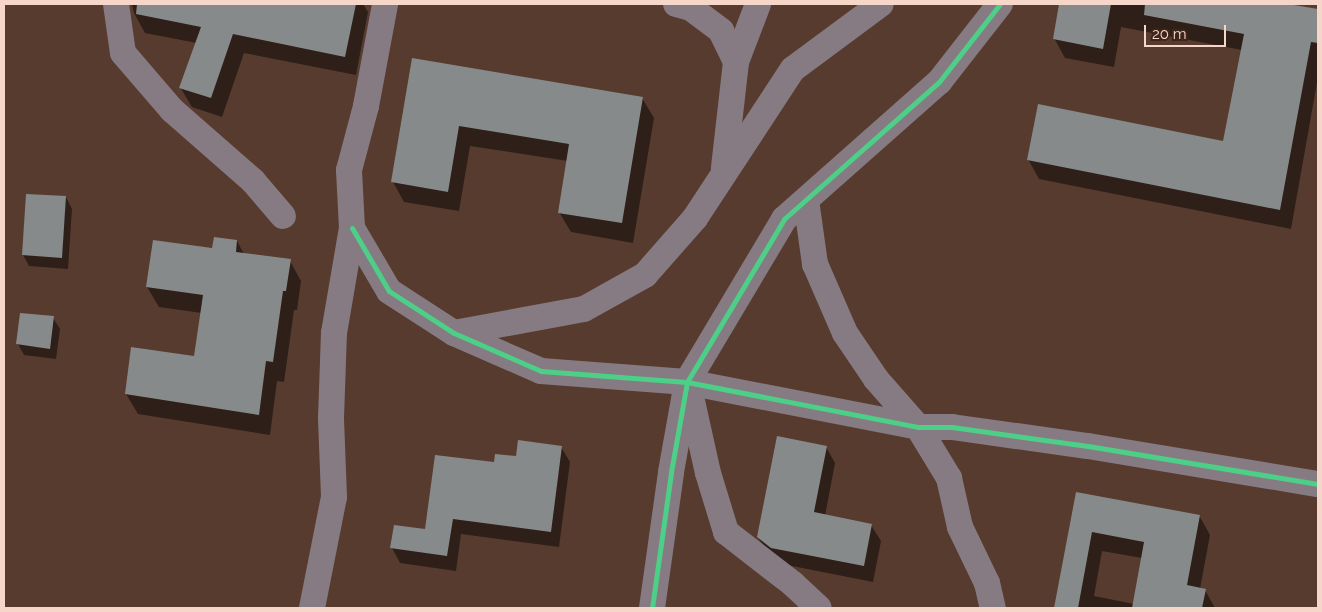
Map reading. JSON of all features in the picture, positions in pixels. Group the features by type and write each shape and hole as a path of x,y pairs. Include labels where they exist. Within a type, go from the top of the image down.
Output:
{"street":[{"path":"116,4 123,53 172,110 253,181 283,216"},
{"path":"312,608 334,497 331,418 334,333 352,228 350,170 366,106 385,4"},
{"path":"676,4 691,8 721,31 736,62"},
{"path":"724,174 736,62 758,4"},
{"path":"454,333 584,309 645,276 695,218 793,69 881,4"},
{"path":"652,608 687,382 784,219 939,82 1000,4"},
{"path":"806,200 815,264 845,334 876,379 918,427 949,478 960,527 987,583 993,608"},
{"path":"352,228 389,291 454,333 541,371 687,382 918,427 952,427 1088,446 1318,484"},
{"path":"687,382 708,473 726,532 793,584 819,608"}],"building":[{"path":"137,4 356,4 345,57 233,34 211,98 179,88 201,27 136,14"},
{"path":"1059,4 1111,4 1103,49 1053,39"},
{"path":"1145,4 1288,4 1318,9 1318,43 1311,42 1280,210 1027,160 1038,104 1223,141 1244,34 1144,15"},
{"path":"412,58 643,97 622,223 558,213 569,144 459,126 448,192 391,182"},
{"path":"26,194 66,196 62,258 22,255"},
{"path":"214,237 237,240 236,252 291,259 286,291 283,291 273,362 266,361 259,415 125,394 131,347 194,356 203,295 146,287 153,240 212,248"},
{"path":"20,313 54,316 50,349 16,344"},
{"path":"777,436 827,446 814,512 872,524 864,566 771,548 757,537"},
{"path":"518,440 562,446 551,532 453,519 447,556 390,548 394,525 425,529 435,455 494,462 495,454 516,456"},
{"path":"1076,492 1200,515 1187,585 1206,589 1202,608 1132,608 1144,542 1092,532 1078,608 1054,608"}],"cycle path":[{"path":"652,608 671,472 687,382 784,219 939,82 1000,4"},
{"path":"352,228 389,291 454,333 541,371 687,382 918,427 952,427 1088,446 1318,484"}]}
